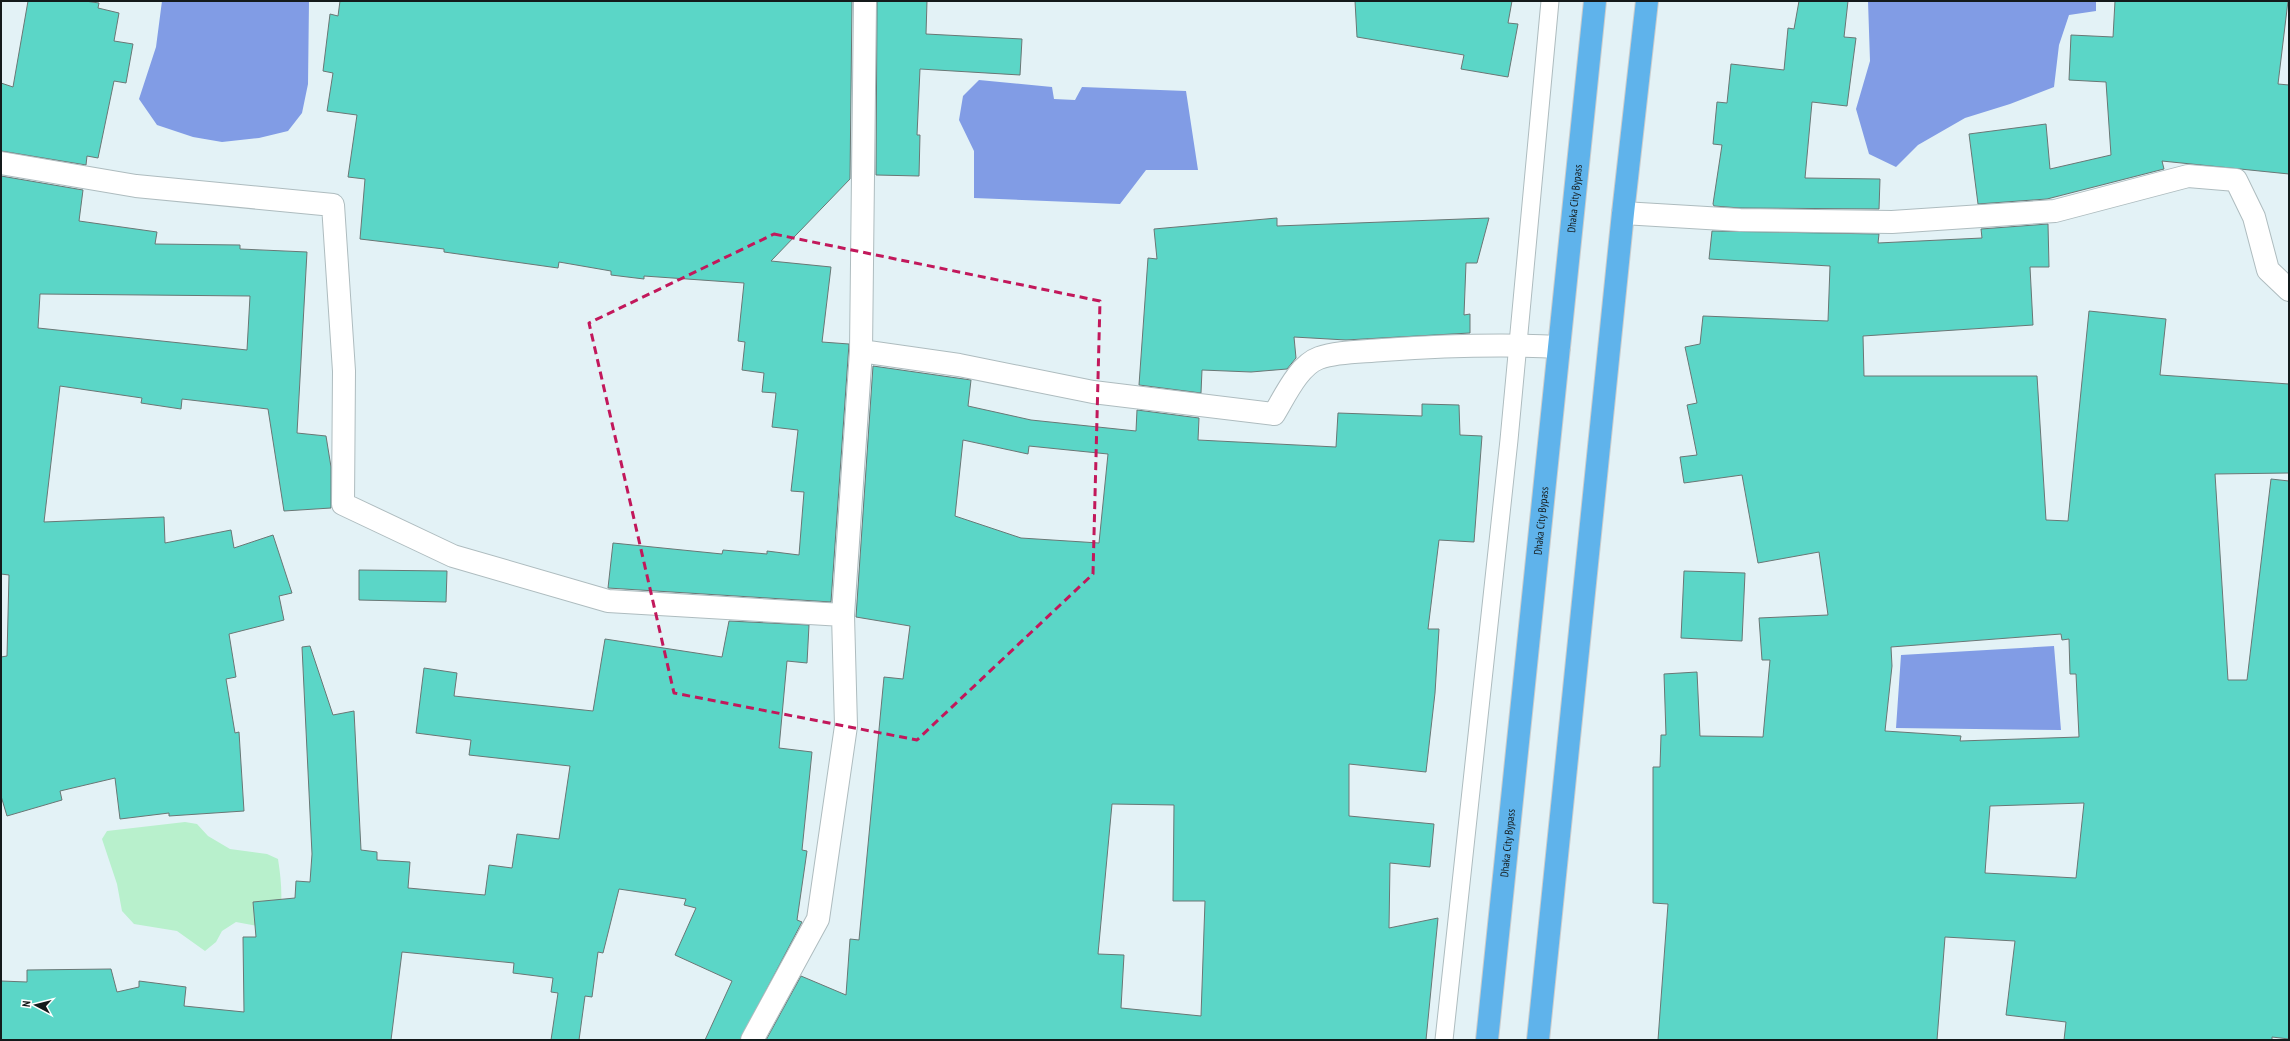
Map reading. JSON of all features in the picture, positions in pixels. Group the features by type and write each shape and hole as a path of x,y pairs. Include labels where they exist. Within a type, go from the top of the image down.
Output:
{"highway":[{"name":"Dhaka City Bypass","path":"1487,1040 1595,1"},
{"path":"1538,1040 1623,213 1647,1"}],"street":[{"path":"752,1040 818,919 846,726 843,615 860,351 865,1"},
{"path":"1,163 136,186 333,205 344,371 343,504 453,556 608,601 843,615"},
{"path":"1623,213 1740,220 1892,222 2056,211 2188,176 2236,180 2254,217 2268,270 2289,290"},
{"path":"860,351 959,365 1093,392 1274,414 1299,373 1318,358 1354,352 1407,349 1518,346 1559,347"}],"lane":[{"path":"1444,1040 1518,346 1550,1"}],"highlighted area":[{"path":"774,234 1100,301 1093,574 917,740 674,693 589,323"}],"green space":[{"path":"185,822 197,824 208,836 230,849 267,854 278,859 281,912 278,930 236,922 222,931 216,942 205,951 177,931 134,924 122,911 117,884 102,839 107,831"}],"water":[{"path":"162,1 309,1 308,84 302,113 288,131 259,138 222,142 193,137 157,125 139,99 156,47"},
{"path":"1868,1 2096,1 2096,11 2069,15 2059,45 2054,87 2010,104 1965,118 1918,145 1896,167 1869,154 1856,109 1870,61"},
{"path":"979,80 1052,87 1054,99 1075,100 1082,87 1186,91 1198,170 1146,170 1120,204 974,198 974,151 959,120 963,96"},
{"path":"2054,646 2061,730 1896,728 1901,655"}],"building":[{"path":"28,1 85,1 99,3 98,8 119,13 114,41 133,44 126,83 114,81 98,158 87,156 86,165 1,151 1,83 13,87"},
{"path":"340,1 852,1 850,179 771,261 831,267 822,342 849,344 831,602 608,588 613,543 722,554 723,550 767,554 767,551 799,555 804,492 791,491 798,430 772,427 776,393 762,392 764,373 742,370 745,342 738,341 744,283 644,276 644,279 611,275 611,271 559,262 558,268 444,252 444,249 360,239 365,179 348,177 357,115 327,111 333,73 323,71 330,14 338,16"},
{"path":"877,1 927,1 926,34 1022,39 1020,75 920,69 917,135 920,135 919,176 876,175"},
{"path":"1355,1 1512,1 1508,23 1518,24 1508,77 1461,69 1464,55 1357,37"},
{"path":"1799,1 1848,1 1844,37 1856,38 1847,106 1812,102 1805,178 1880,179 1879,209 1740,208 1714,206 1713,204 1722,145 1713,144 1717,102 1727,103 1731,64 1784,70 1788,28 1794,29"},
{"path":"2115,1 2288,1 2278,84 2289,85 2289,174 2162,161 2164,169 2047,199 1978,204 1969,134 2046,124 2050,169 2111,155 2106,82 2069,80 2071,35 2113,37"},
{"path":"1,176 83,190 79,221 157,232 155,244 240,245 240,249 307,252 297,433 326,436 331,467 331,508 284,511 268,409 182,399 181,409 141,403 142,398 60,386 44,522 164,517 165,543 231,530 234,548 273,535 292,593 279,596 284,620 229,634 236,677 226,679 235,733 239,732 244,811 169,816 169,813 120,819 115,778 60,791 62,800 7,816 1,796 1,657 7,656 9,575 1,574","holes":["40,294 250,296 247,350 38,328"]},
{"path":"1277,218 1277,226 1489,218 1477,263 1466,263 1464,315 1470,314 1470,333 1346,340 1294,337 1296,358 1287,369 1251,372 1202,370 1201,393 1139,385 1148,258 1157,259 1154,229"},
{"path":"2048,224 2049,267 2030,267 2033,325 1863,336 1864,376 2037,376 2046,520 2068,521 2089,311 2166,319 2160,375 2289,384 2289,473 2215,474 2228,680 2247,680 2271,479 2289,481 2289,1039 2272,1037 2272,1040 2064,1040 2066,1022 2006,1015 2015,941 1945,937 1937,1040 1658,1040 1668,904 1653,903 1653,767 1660,767 1661,735 1666,735 1664,674 1697,672 1700,736 1763,737 1770,660 1762,660 1759,618 1828,615 1819,552 1758,563 1742,475 1684,483 1680,457 1697,455 1687,405 1697,403 1685,347 1700,344 1703,316 1828,321 1830,266 1709,259 1712,231 1879,234 1878,243 1982,238 1981,229","holes":["2061,634 2062,640 2069,639 2070,674 2076,674 2079,737 1960,741 1961,736 1885,731 1892,666 1891,647","2084,803 2076,878 1985,873 1990,806"]},
{"path":"873,366 971,380 968,406 1031,420 1136,431 1137,410 1199,418 1198,440 1336,447 1338,413 1422,416 1422,404 1459,405 1460,435 1482,436 1474,542 1439,540 1428,629 1439,629 1435,693 1426,772 1349,764 1349,816 1434,824 1430,867 1390,863 1389,928 1438,918 1426,1040 766,1040 801,976 846,995 850,939 859,940 884,677 903,679 910,626 856,617","holes":["963,440 1028,454 1029,446 1108,454 1099,543 1021,538 955,516","1112,804 1174,805 1173,901 1205,901 1201,1016 1121,1008 1124,955 1098,954"]},
{"path":"359,570 447,571 446,602 359,600"},
{"path":"1684,571 1745,573 1742,641 1681,638"},
{"path":"729,621 809,625 807,663 787,661 779,748 812,752 802,850 807,851 797,920 802,922 740,1040 705,1040 732,981 675,955 696,908 684,905 686,899 619,889 603,953 598,952 592,997 585,996 579,1040 551,1040 558,993 551,992 553,978 513,973 514,963 402,952 391,1040 1,1040 1,981 27,982 27,970 111,969 117,992 139,987 139,981 186,987 184,1006 244,1012 243,937 256,937 253,902 295,898 296,881 310,882 312,854 302,647 310,646 333,715 354,711 361,850 377,852 377,860 410,862 408,888 485,895 489,865 512,868 517,834 559,839 570,766 469,755 471,740 416,733 424,668 457,673 454,696 593,711 605,639 722,657"}]}
